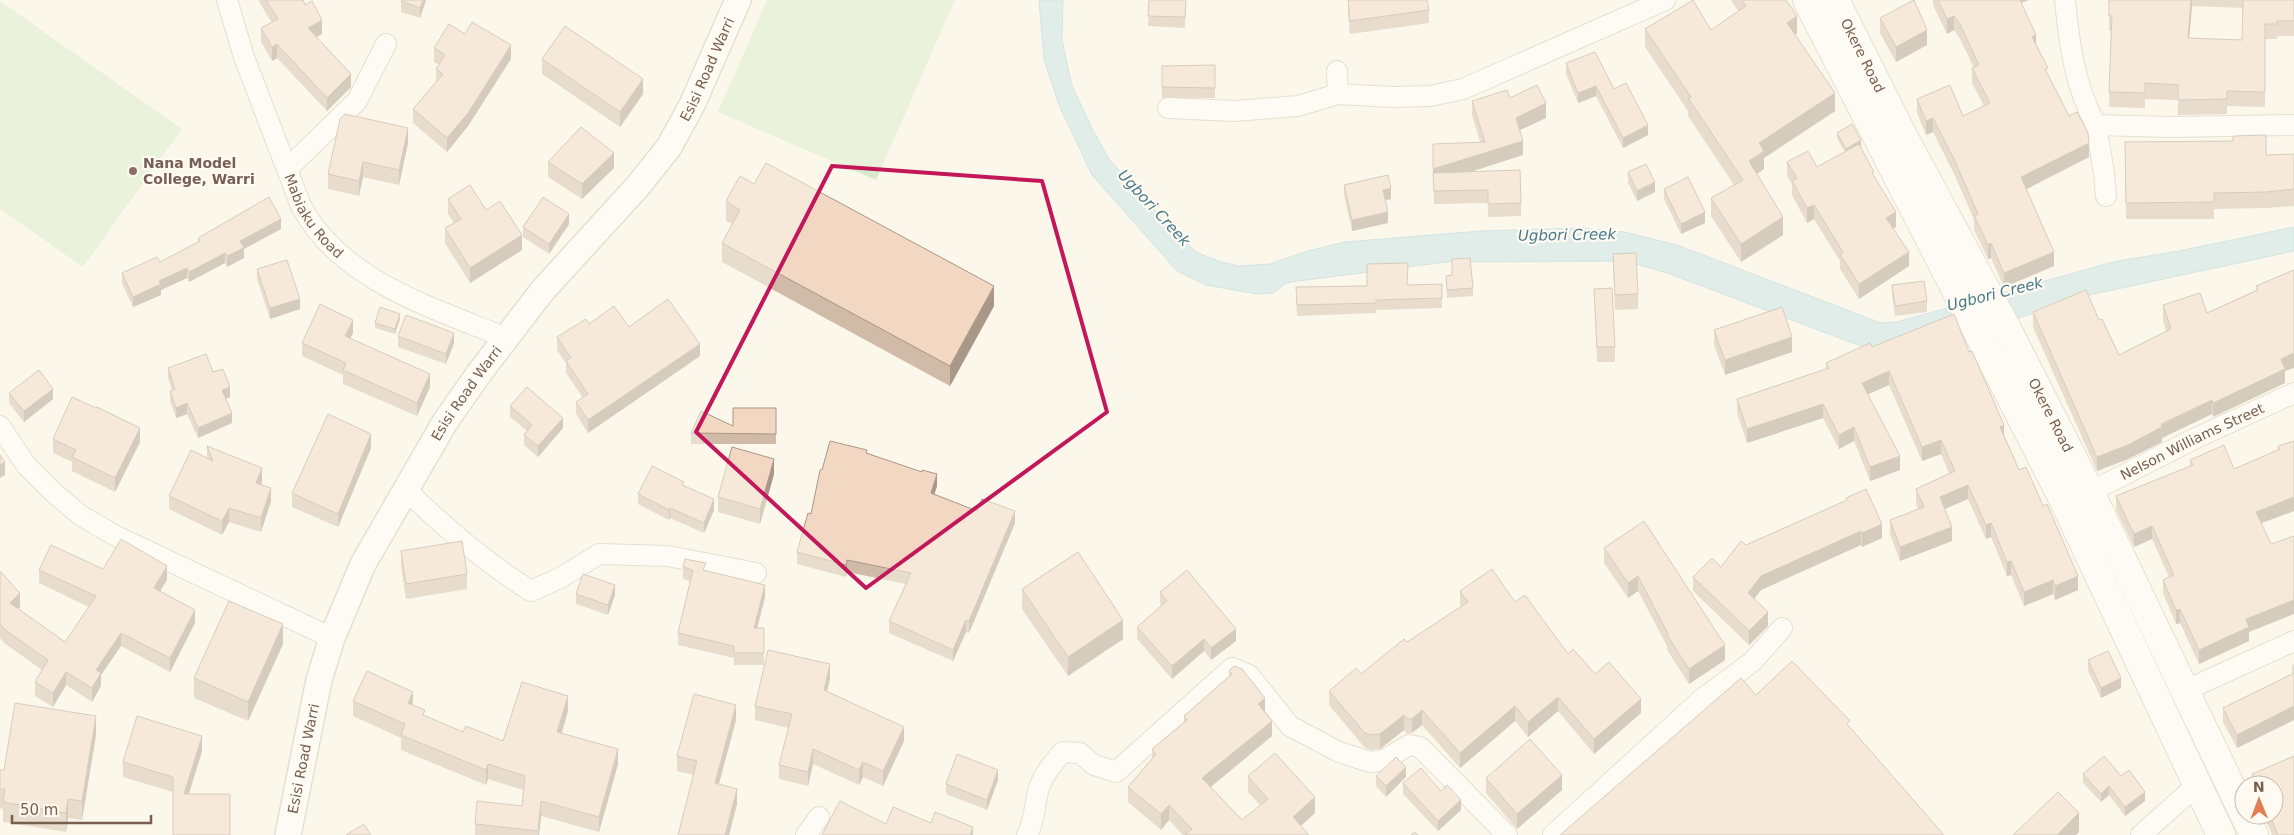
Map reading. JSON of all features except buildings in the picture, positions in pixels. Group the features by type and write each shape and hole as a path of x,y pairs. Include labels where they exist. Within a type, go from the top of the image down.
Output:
{"main road":[{"name":"Okere Road","path":"1807,0 1970,289 2006,327 2090,492 2254,835"},
{"name":"Okere Road","path":"1834,0 1903,136 1970,289 1974,327 2062,497 2221,835"}],"street":[{"name":"Mabiaku Road","path":"226,0 244,57 287,169 310,223 327,245 342,258 383,285 506,338"},
{"name":"Esisi Road Warri","path":"288,835 319,680 332,638 363,564 405,489 446,422 506,338 543,290 638,186 669,147 692,105 738,0"},
{"path":"1168,108 1234,112 1298,106 1338,94 1392,97 1430,96 1463,90 1665,0"},
{"path":"2066,0 2068,38 2084,102 2096,125 2106,196"},
{"path":"287,169 356,101 386,44"},
{"path":"1337,71 1338,94"},
{"path":"2096,125 2171,127 2294,125"},
{"name":"Nelson Williams Street","path":"2090,492 2196,438 2294,393"},
{"path":"0,426 26,465 80,515 116,536 332,638"},
{"path":"405,489 444,527 490,564 531,591 560,578 600,554 668,556 756,573"},
{"path":"1552,835 1702,699 1752,662 1782,628"},
{"path":"2184,691 2294,641"},
{"path":"1027,835 1032,826 1040,785 1050,766 1063,752 1080,753 1094,765 1116,772 1232,668 1249,675 1290,726 1339,752 1370,762 1384,760 1409,746 1420,747 1507,835"},
{"path":"2141,835 2197,785"},
{"path":"806,835 819,817"}],"highlighted area":[{"path":"832,166 1042,181 1107,412 866,588 696,432"}],"green space":[{"path":"767,0 955,0 876,180 718,112"},
{"path":"0,1 182,129 83,267 0,209"}],"water":[{"name":"Ugbori Creek","path":"1039,0 1063,0 1062,40 1072,86 1109,159 1171,228 1196,252 1221,262 1239,266 1270,264 1304,252 1345,242 1480,231 1581,228 1625,232 1677,245 1881,323 1897,322 2117,261 2179,251 2294,227 2294,251 2089,295 2013,320 1948,329 1897,349 1862,346 1673,275 1627,261 1446,262 1291,282 1273,293 1257,294 1206,285 1177,271 1092,175 1059,105 1044,60"}],"place":[{"name":"Nana Model College, Warri","path":"133,171"}]}
